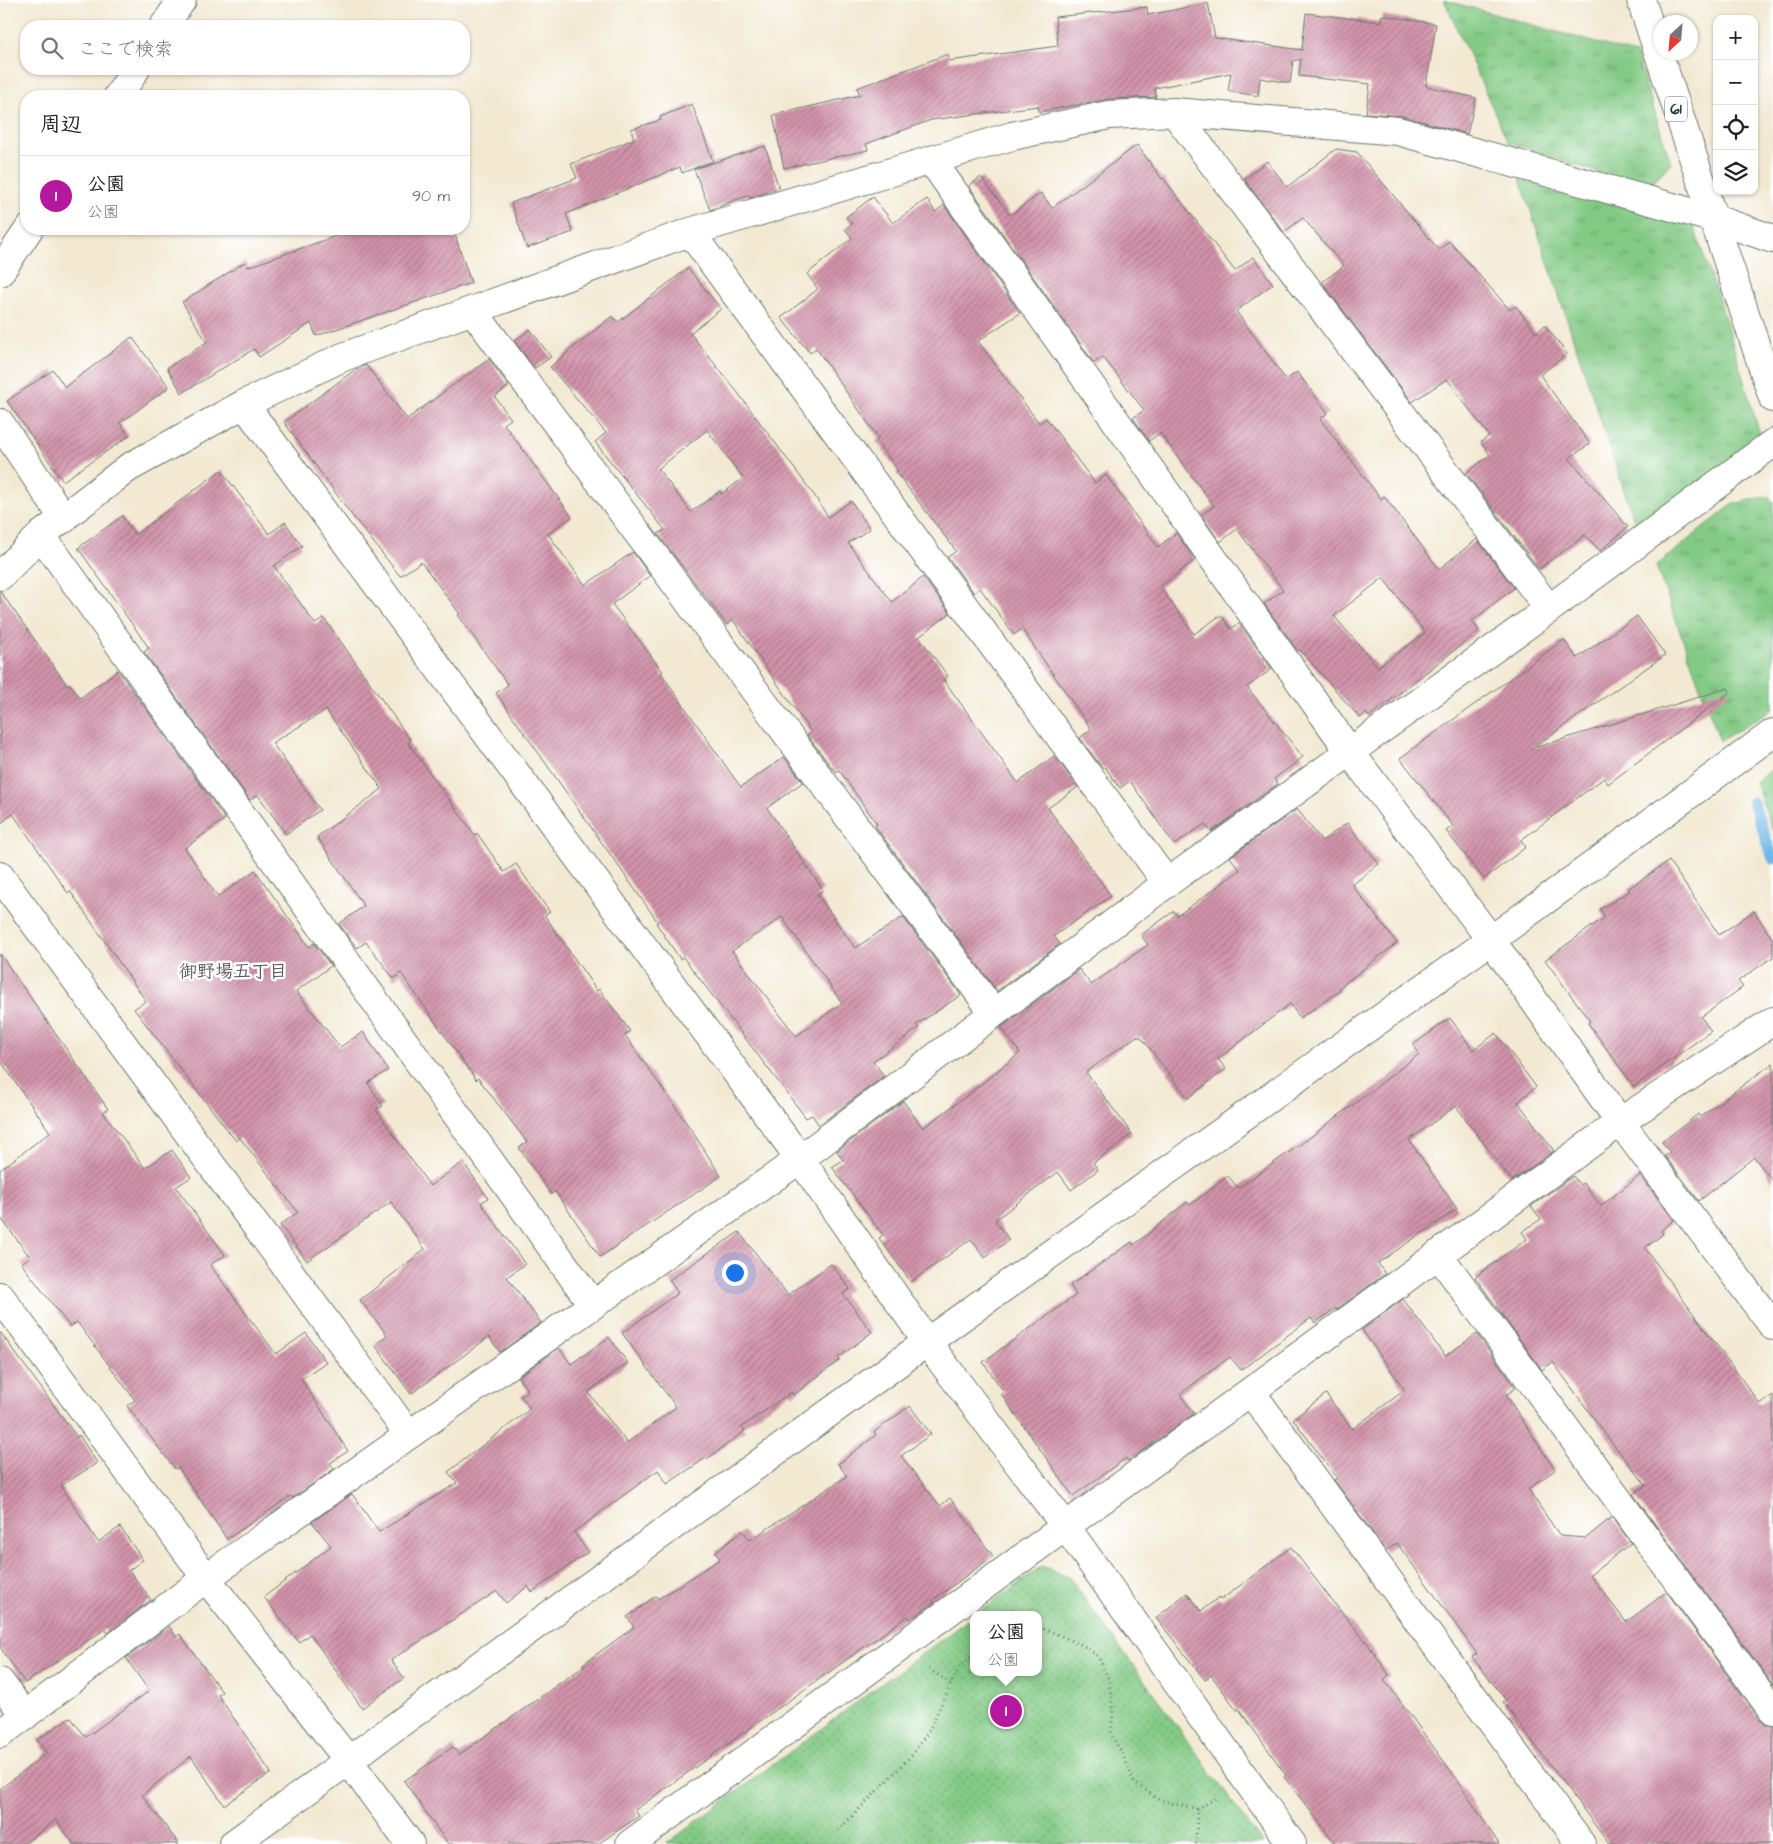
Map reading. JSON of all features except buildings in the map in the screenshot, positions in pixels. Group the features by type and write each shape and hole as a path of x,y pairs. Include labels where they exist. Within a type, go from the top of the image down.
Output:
{"street":[{"path":"168,20 182,0"},
{"name":"61","path":"1641,0 1773,398"},
{"path":"122,90 132,75"},
{"path":"1174,112 1549,609"},
{"path":"0,576 41,536 64,520 128,468 244,404 343,357 690,232 1012,136 1109,115 1174,112 1398,131 1712,218 1773,239"},
{"path":"932,160 1350,752 1491,940 1620,1122 1773,1326"},
{"path":"690,232 1167,883"},
{"path":"0,272 25,235"},
{"path":"473,311 994,1013"},
{"path":"244,404 800,1158 928,1342 1066,1527 1292,1844"},
{"path":"0,423 64,520"},
{"path":"0,1734 206,1578 800,1158 1167,883 1549,609 1773,444"},
{"path":"41,536 593,1305"},
{"path":"233,1844 928,1342 1491,940 1773,733"},
{"path":"0,876 409,1435"},
{"path":"630,1844 1620,1122 1773,1021"},
{"path":"1438,1254 1773,1711"},
{"path":"0,1296 206,1578 348,1760 410,1844"},
{"path":"1251,1392 1581,1844"},
{"path":"0,1682 25,1716"}],"path":[{"path":"1042,1629 1082,1645 1098,1656 1109,1680 1113,1712 1111,1734 1134,1782 1159,1800 1197,1809 1246,1780"},
{"path":"838,1831 912,1755 928,1732 960,1666 970,1658"},
{"path":"1196,1844 1197,1809"}],"green space":[{"path":"1444,0 1636,54 1671,163 1651,184 1620,180 1508,142"},
{"path":"1520,179 1693,225 1720,302 1759,431 1749,452 1635,523"},
{"path":"1768,496 1773,502 1773,709 1720,741 1656,566 1733,504"},
{"path":"1773,769 1773,831 1755,782"},
{"path":"1042,1566 1069,1577 1263,1844 666,1844 970,1618 970,1676 1042,1676 1042,1611 981,1611"}],"waterway":[{"path":"1753,802 1773,859"}],"place":[{"name":"公園","path":"1006,1711"}],"district":[{"name":"御野場五丁目","path":"233,971"}]}
